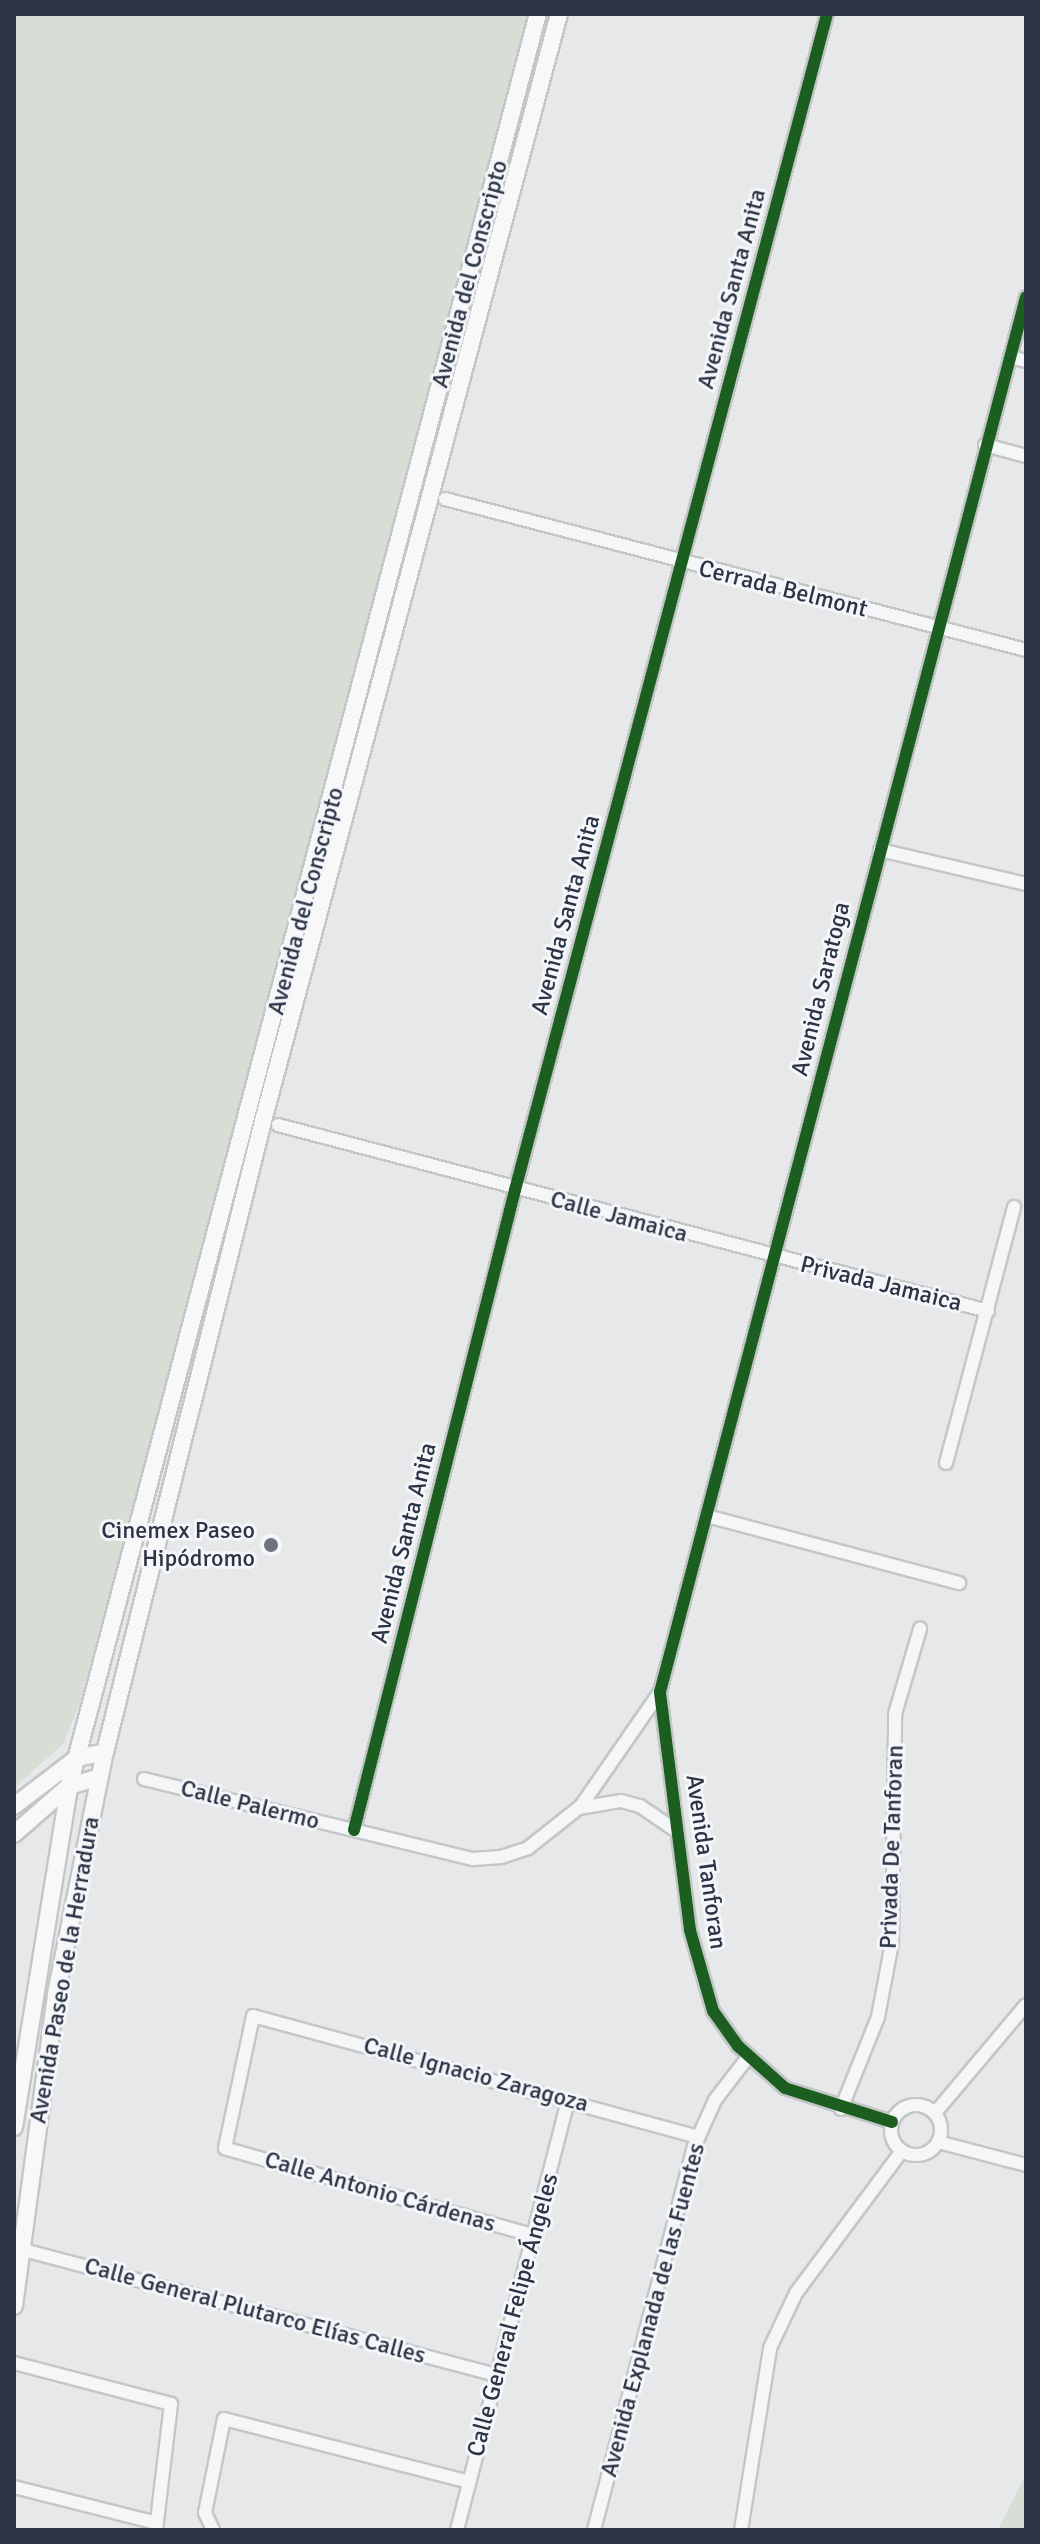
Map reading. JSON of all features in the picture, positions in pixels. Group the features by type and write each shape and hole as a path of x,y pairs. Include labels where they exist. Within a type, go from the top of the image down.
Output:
{"main road":[{"name":"Avenida del Conscripto","path":"69,1786 538,14"},
{"name":"Avenida del Conscripto","path":"100,1777 267,1105 559,14"},
{"path":"14,1806 77,1758 105,1752"},
{"path":"14,1834 69,1786 100,1777"},
{"name":"Avenida Paseo de la Herradura","path":"14,2306 18,2248 56,1994 100,1777"},
{"name":"Avenida Paseo de la Herradura","path":"14,2127 16,2096 69,1786"}],"street":[{"name":"Avenida Santa Anita","path":"354,1830 515,1190 827,14"},
{"name":"Avenida Saratoga","path":"660,1692 936,628 1026,297"},
{"path":"1010,357 1026,361"},
{"path":"985,445 1026,456"},
{"name":"Cerrada Belmont","path":"445,499 1026,650"},
{"path":"880,850 1026,884"},
{"name":"Calle Jamaica","path":"278,1125 775,1257"},
{"name":"Privada Jamaica","path":"946,1463 1014,1207"},
{"name":"Privada Jamaica","path":"775,1257 988,1311"},
{"path":"707,1516 959,1583"},
{"name":"Privada De Tanforan","path":"841,2109 878,2017 892,1943 895,1714 920,1629"},
{"name":"Calle Palermo","path":"144,1779 473,1859 501,1857 528,1848 579,1808 660,1692"},
{"name":"Avenida Tanforan","path":"660,1692 699,1969 713,2011 749,2056 785,2088 841,2109 892,2122"},
{"name":"Avenida Tanforan","path":"579,1808 621,1801 640,1806 678,1832"},
{"path":"935,2113 1026,2005"},
{"name":"Calle Ignacio Zaragoza","path":"225,2148 253,2016 698,2137"},
{"name":"Avenida Explanada de las Fuentes","path":"594,2530 698,2137 715,2100 749,2056"},
{"name":"Calle General Felipe Ángeles","path":"457,2530 568,2100"},
{"path":"916,2104 935,2113 941,2132 938,2142 918,2155 902,2151 892,2139 892,2122 906,2106 916,2104"},
{"path":"938,2142 1026,2165"},
{"name":"Calle Antonio Cárdenas","path":"225,2148 535,2236"},
{"path":"741,2530 770,2348 796,2293 902,2151"},
{"name":"Calle General Plutarco Elías Calles","path":"18,2248 496,2375"},
{"path":"14,2363 171,2404 156,2526 14,2487"},
{"path":"213,2530 205,2513 224,2419 469,2482"}],"shaded area":[{"path":"14,14 532,14 81,1699 64,1743 14,1788"},
{"path":"1026,2474 1026,2530 998,2530"}],"cycle path":[{"path":"354,1830 515,1190 827,14"},
{"path":"892,2122 785,2088 738,2046 713,2011 690,1930 660,1692 1026,297"}],"place":[{"name":"Cinemex Paseo Hipódromo","path":"271,1545"}]}
